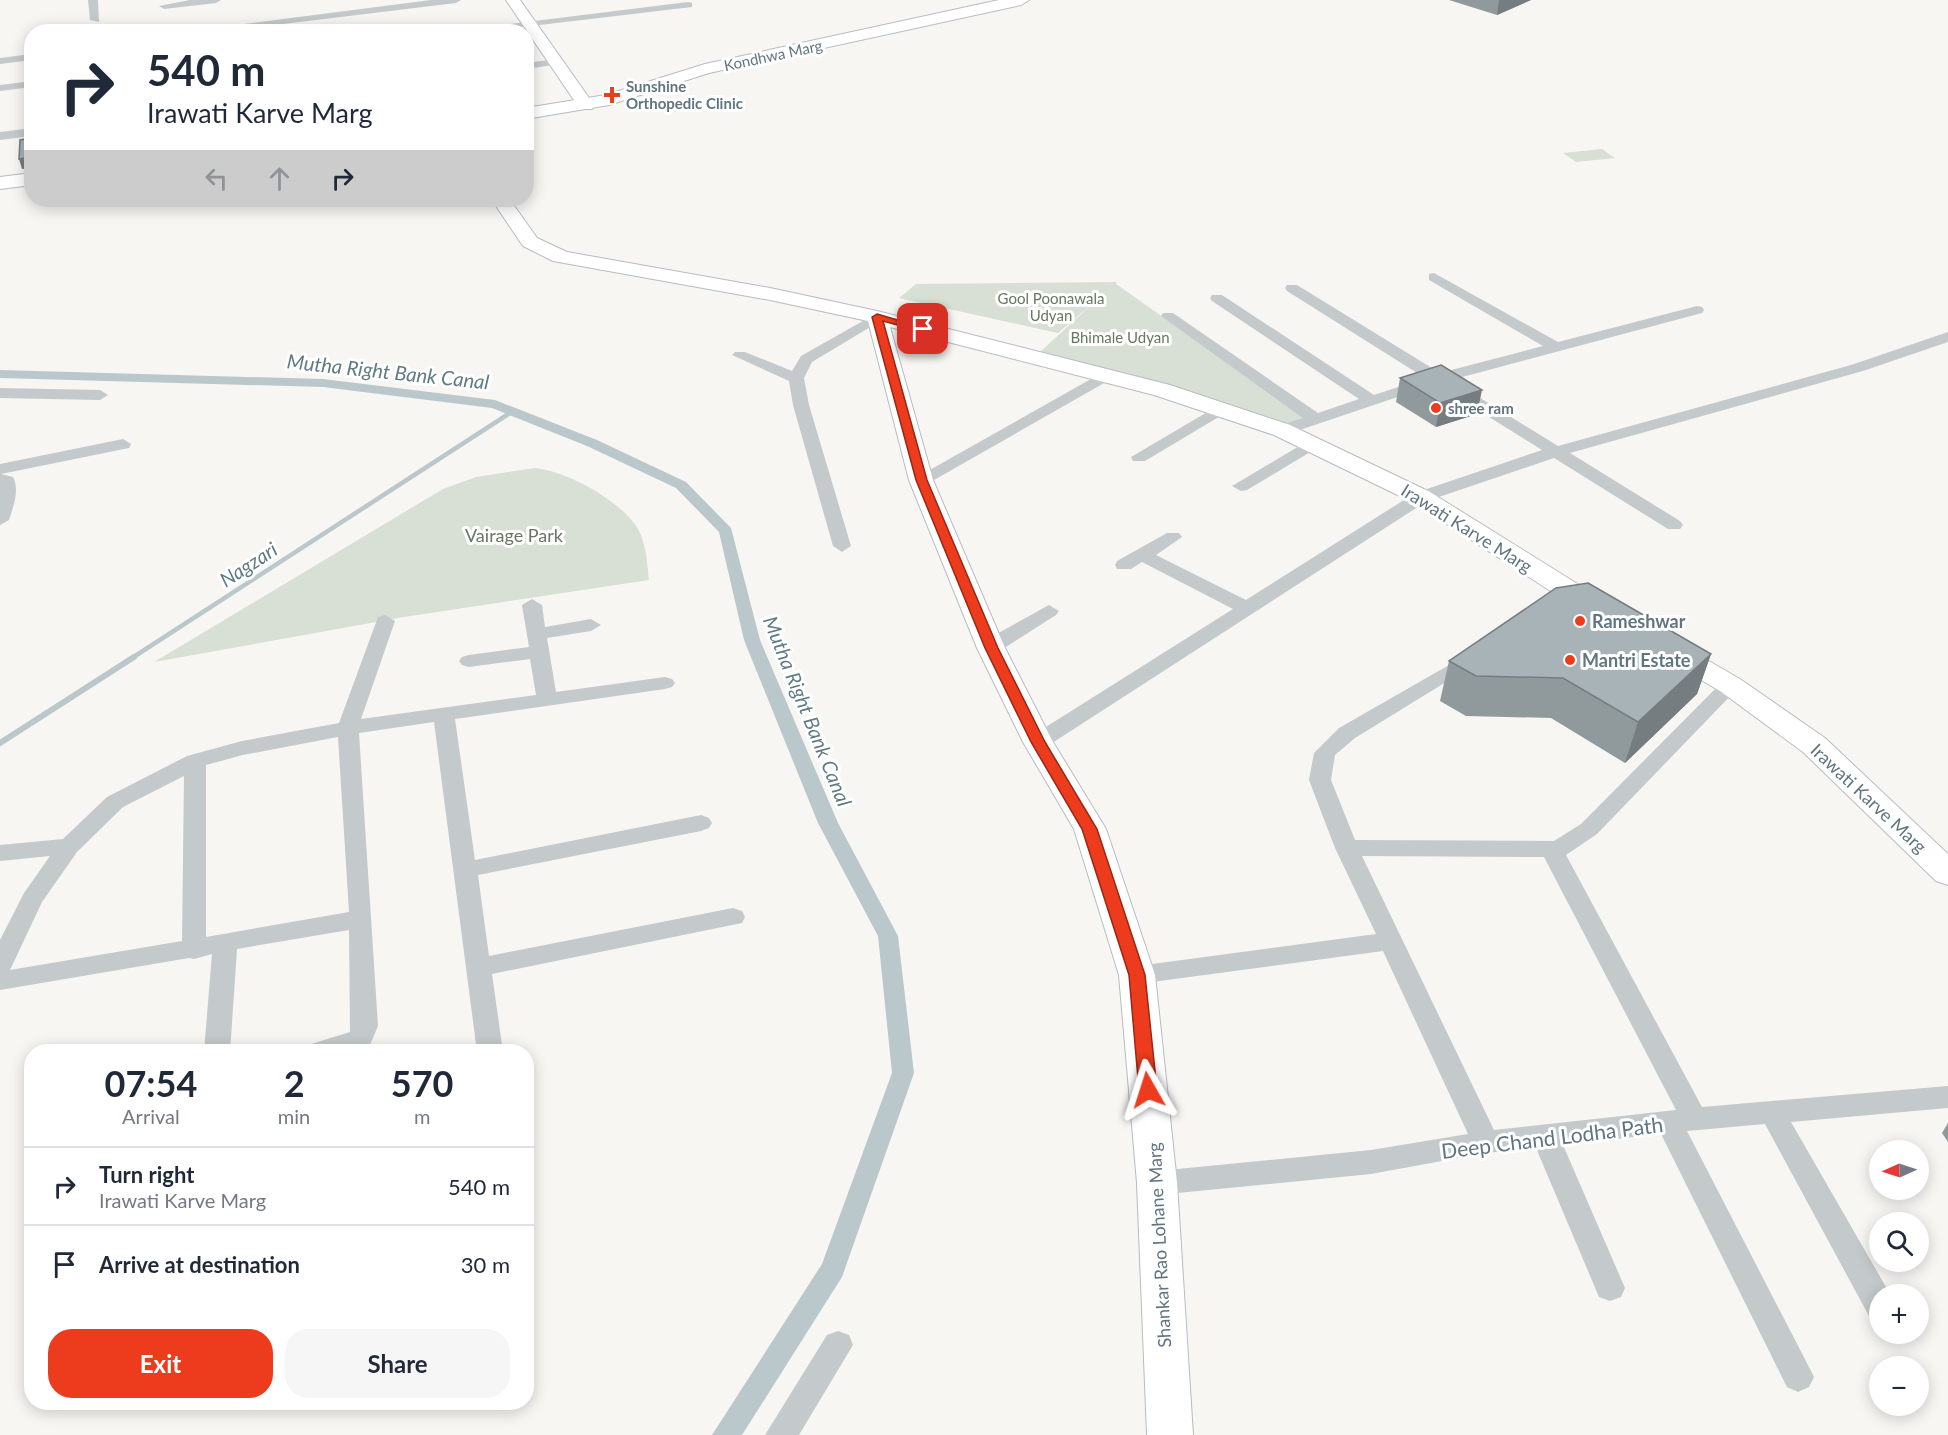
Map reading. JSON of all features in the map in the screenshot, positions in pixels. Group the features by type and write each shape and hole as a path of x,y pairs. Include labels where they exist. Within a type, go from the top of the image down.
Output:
{"main road":[{"name":"Kondhwa Marg","path":"534,109 585,103 699,66 1004,0"},
{"name":"Kondhwa Marg","path":"534,113 585,103 705,69 1021,0"},
{"path":"0,178 24,175"},
{"path":"0,183 24,180"}],"street":[{"path":"93,0 95,20"},
{"path":"174,24 161,3 216,0"},
{"path":"254,24 456,0"},
{"path":"513,0 528,22"},
{"path":"512,24 686,2"},
{"path":"534,31 585,103"},
{"path":"0,61 24,58"},
{"path":"534,65 556,62"},
{"path":"0,88 24,85"},
{"path":"0,136 24,133"},
{"name":"Irawati Karve Marg","path":"505,207 523,238 552,255 770,294 877,317 1107,375 1221,409 1281,430 1312,431 1421,497 1564,601 1621,622"},
{"path":"1434,278 1556,347"},
{"path":"1292,288 1674,525"},
{"path":"1217,298 1371,400"},
{"path":"1241,486 1312,431 1371,400 1437,379 1697,310"},
{"path":"1168,316 1312,431"},
{"path":"842,546 796,378 806,359 877,317"},
{"name":"Shankar Rao Lohane Marg","path":"877,317 921,480 991,648 1038,742 1090,829 1137,975 1157,1183 1170,1435"},
{"path":"1038,742 1421,497 1554,452 1857,368 1948,337"},
{"path":"740,355 796,378"},
{"path":"921,480 1107,375"},
{"path":"0,393 100,395"},
{"path":"1140,458 1221,409"},
{"path":"0,469 123,444"},
{"path":"0,479 7,482 7,498 0,520"},
{"path":"1124,565 1173,537"},
{"path":"1142,555 1247,608"},
{"path":"532,604 547,700"},
{"path":"991,648 1000,640 1049,611"},
{"path":"349,1044 361,1038 363,1032 361,919 348,728 385,621"},
{"path":"470,661 538,643 591,625"},
{"name":"Irawati Karve Marg","path":"1650,639 1731,685 1814,745 1948,873"},
{"path":"1483,651 1347,733 1325,753 1320,780 1347,848 1486,1142"},
{"path":"0,965 32,899 69,846 116,802 195,761 242,748 348,728 665,683"},
{"path":"1347,848 1552,850 1574,842 1731,685"},
{"path":"444,715 489,1044"},
{"path":"194,950 195,761"},
{"path":"464,870 700,823"},
{"path":"0,853 69,846"},
{"path":"1552,850 1681,1121 1798,1377"},
{"path":"477,968 733,917"},
{"path":"0,981 194,950 361,919"},
{"path":"1137,975 1391,941"},
{"path":"218,1044 225,944"},
{"name":"Deep Chand Lodha Path","path":"1157,1183 1371,1162 1486,1142 1948,1096"},
{"path":"1772,1112 1869,1286"},
{"path":"1545,1136 1610,1288"},
{"path":"781,1435 838,1345"}],"green space":[{"path":"1602,149 1615,158 1576,162 1563,153"},
{"name":"Bhimale Udyan","path":"1117,282 1116,284 1309,420 1285,428 1038,354 1092,304 1058,333 899,298 916,284"},
{"name":"Vairage Park","path":"535,468 561,474 589,487 626,514 641,536 649,580 404,617 154,662 443,489 476,477"}],"building":[{"path":"24,139 24,158 19,159 20,140"},
{"path":"1441,365 1482,390 1440,403 1400,378"},
{"path":"1588,583 1711,654 1638,722 1563,678 1476,676 1449,661 1556,588"}],"waterway":[{"name":"Mutha Right Bank Canal","path":"0,374 323,383 495,404 592,443 681,485 726,531 752,640 828,823 888,936 903,1073 833,1269 726,1435"},
{"name":"Nagzari","path":"132,658 513,411"},
{"name":"Nagzari","path":"0,743 134,657"}],"place":[{"name":"Sunshine Orthopedic Clinic","path":"612,95"},
{"name":"shree ram","path":"1436,408"},
{"name":"Rameshwar","path":"1580,621"},
{"name":"Mantri Estate","path":"1570,660"}],"route":[{"path":"923,329 877,317 921,480 991,648 1038,742 1090,829 1137,975 1148,1090"}],"park label":[{"name":"Gool Poonawala Udyan","path":"1051,306"}]}
